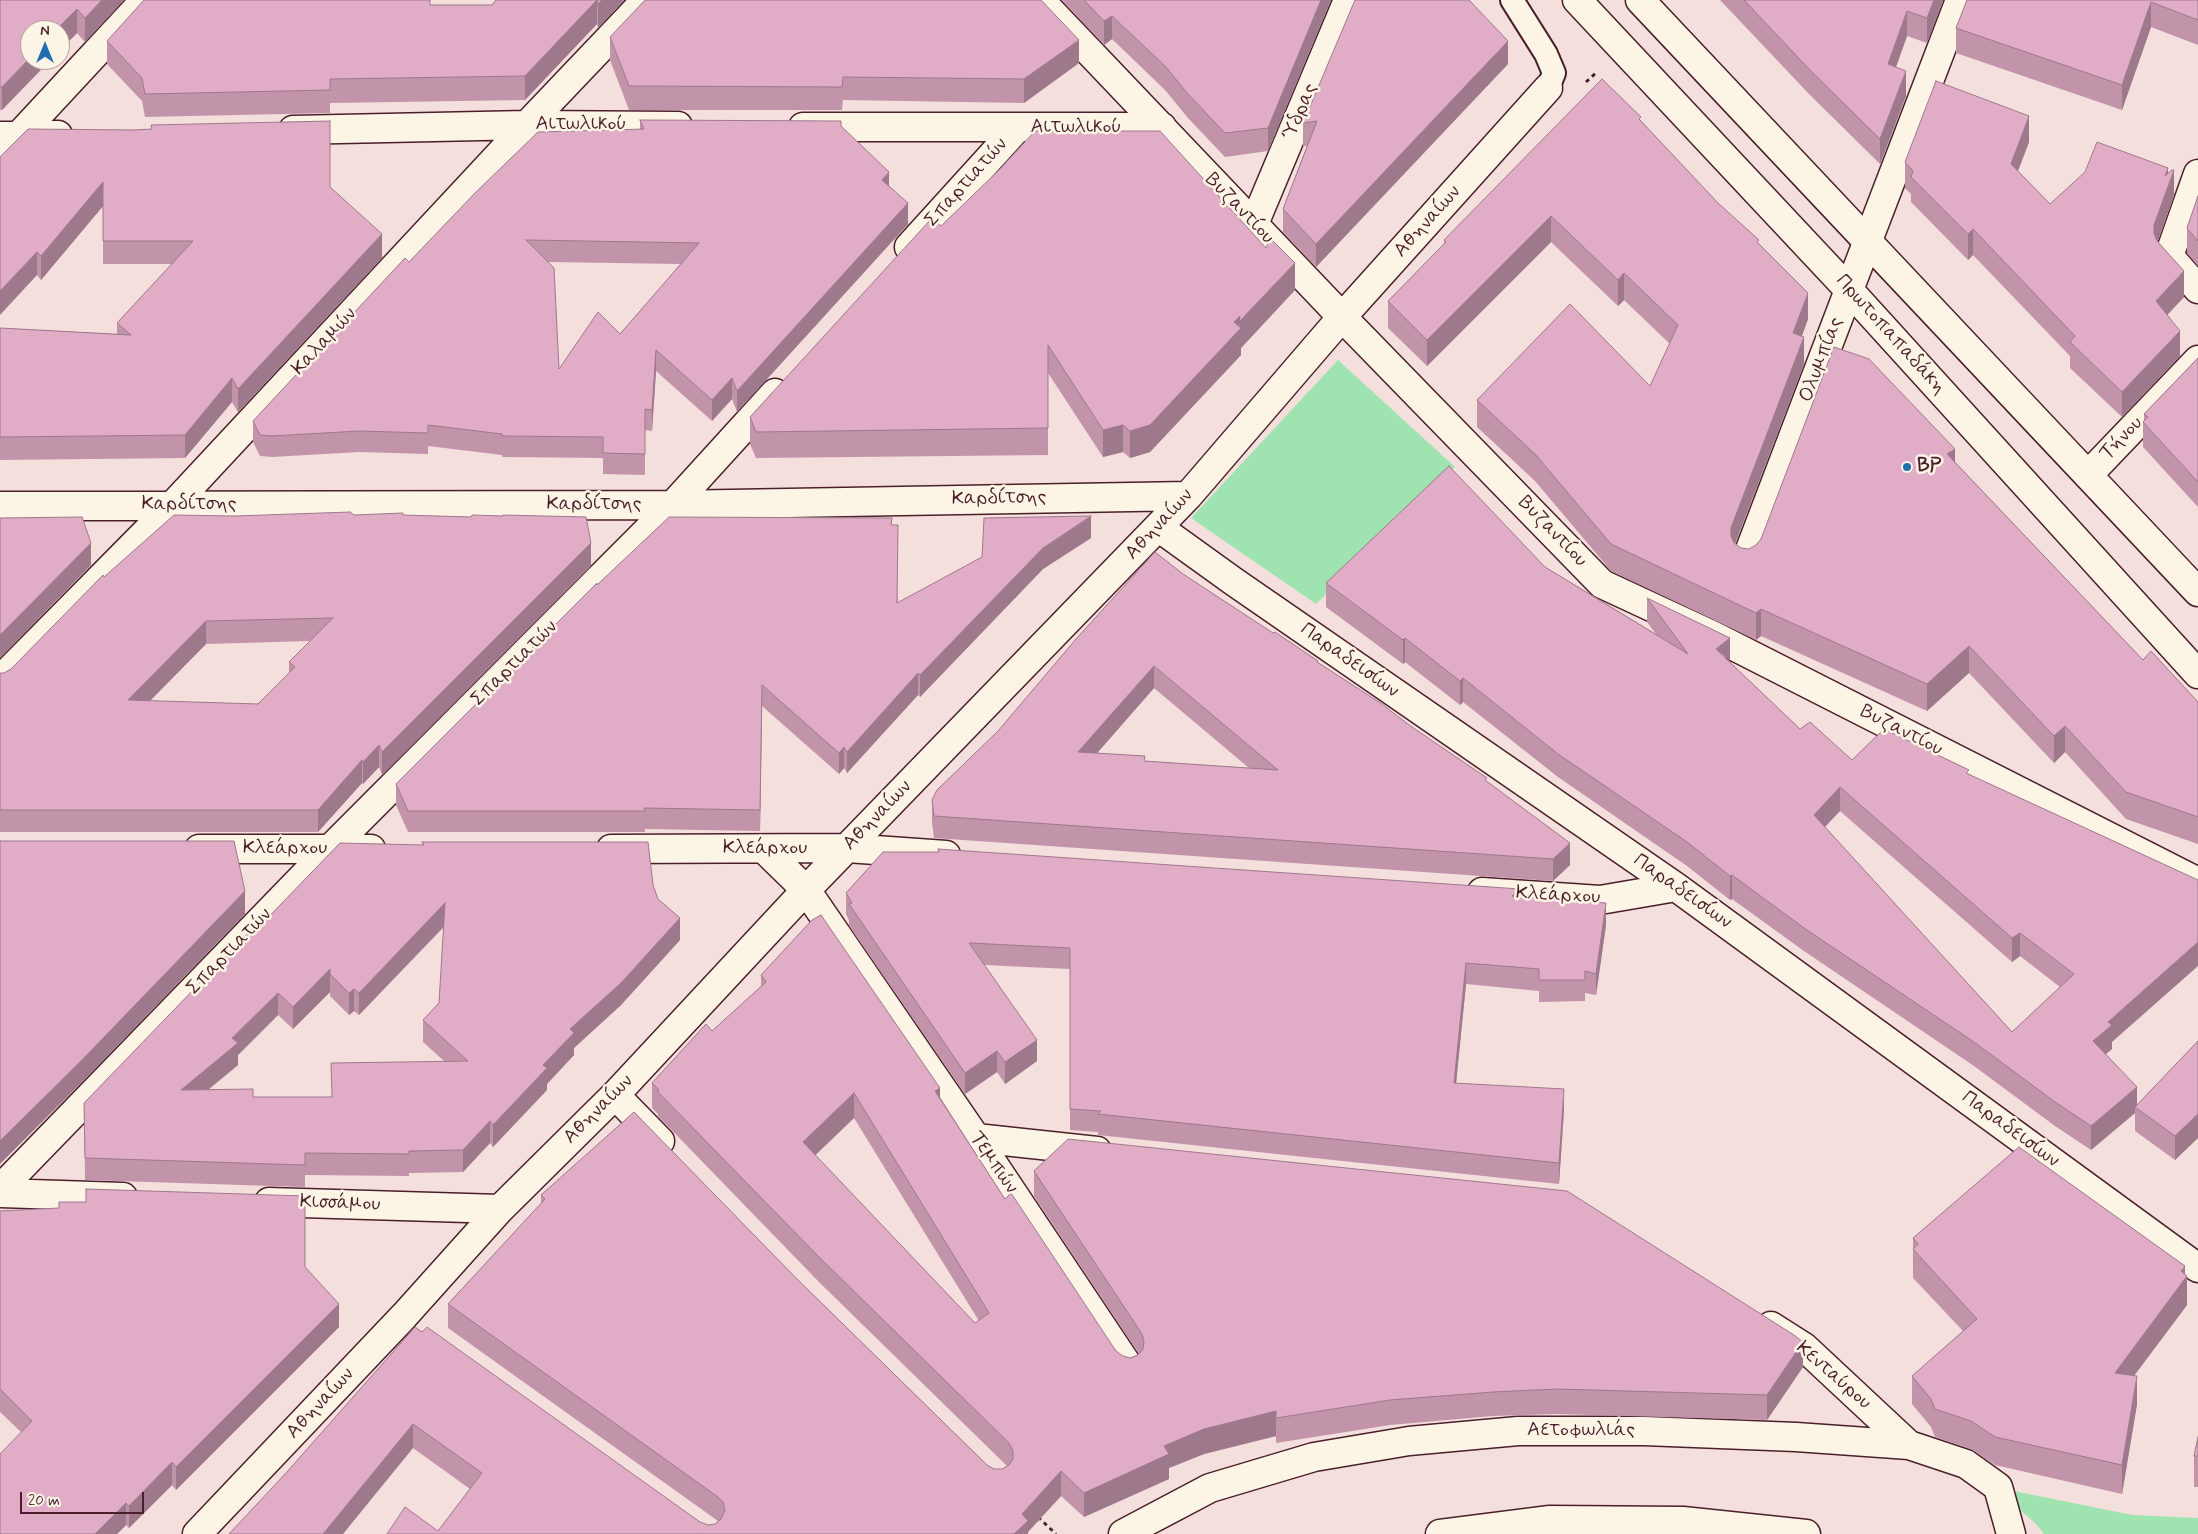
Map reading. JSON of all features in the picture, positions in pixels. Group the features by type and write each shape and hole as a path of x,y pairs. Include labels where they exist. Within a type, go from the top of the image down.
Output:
{"street":[{"path":"0,156 10,136 145,0"},
{"name":"Καλαμών","path":"0,680 173,505 526,125 646,0"},
{"name":"Βυζαντίου","path":"1040,0 1342,317 1602,584 1714,636 2198,882"},
{"name":"Ύδρας","path":"1254,224 1348,0"},
{"name":"Πρωτοπαπαδάκη","path":"1577,0 1849,290 2198,674"},
{"path":"1640,0 2198,592"},
{"name":"Ολυμπίας","path":"1746,560 1960,0"},
{"name":"Αθηναίων","path":"197,1534 404,1316 500,1209 615,1095 806,890 1188,496 1342,317 1548,88"},
{"name":"Αιτωλικού","path":"268,130 526,125 703,126"},
{"name":"Αιτωλικού","path":"782,126 1162,127"},
{"name":"Σπαρτιατών","path":"892,266 1017,128"},
{"path":"10,136 79,134"},
{"path":"2198,174 2169,256 2198,289"},
{"name":"Τήνου","path":"2088,475 2198,360"},
{"name":"Σπαρτιατών","path":"0,1189 330,849 673,505 792,375"},
{"name":"Καρδίτσης","path":"0,506 673,505 1188,496"},
{"name":"Παραδεισίων","path":"1158,527 1241,587 1676,887 2198,1268"},
{"name":"Κλεάρχου","path":"586,849 847,848 966,856"},
{"name":"Κλεάρχου","path":"170,849 399,849"},
{"name":"Τεμπών","path":"764,849 806,890 1130,1367"},
{"name":"Κλεάρχου","path":"1461,891 1600,900 1676,887"},
{"path":"615,1095 677,1159"},
{"path":"976,1138 1125,1154"},
{"path":"0,1193 147,1198"},
{"name":"Κισσάμου","path":"245,1201 500,1209"},
{"name":"Κενταύρου","path":"1746,1311 1804,1347 1910,1445"},
{"path":"404,1316 428,1333"},
{"name":"Αετοφωλιάς","path":"1123,1534 1210,1488 1314,1457 1409,1441 1518,1431 1644,1430 1796,1437 1910,1445 1966,1464 1998,1487 2011,1534"},
{"path":"1440,1534 1550,1520 1683,1521 1806,1534"}],"lane":[{"path":"1512,0 1546,54 1554,73 1548,88"}],"path":[{"path":"1034,1514 1056,1534"}],"green space":[{"path":"1338,360 1455,467 1316,604 1191,518"},
{"path":"1994,1487 2132,1515 2198,1518 2198,1534 2044,1534 2035,1523"}],"building":[{"path":"0,0 102,0 85,18 77,9 66,20 20,20 20,68 0,87"},
{"path":"144,0 430,0 430,5 492,5 496,0 597,0 525,76 330,79 330,90 145,94 142,78 107,41"},
{"path":"645,0 1041,0 1079,40 1024,79 843,77 842,87 629,86 610,37"},
{"path":"1084,0 1321,0 1268,128 1225,133 1188,94 1165,66 1112,16 1104,21"},
{"path":"1355,0 1469,0 1508,41 1316,244 1283,209 1317,121 1303,123"},
{"path":"1744,0 1934,0 1927,18 1907,11 1888,64 1906,71 1880,139 1809,69"},
{"path":"1967,0 2198,0 2198,20 2151,2 2122,85 1956,28"},
{"path":"1602,79 1641,117 1639,119 1718,203 1759,240 1757,242 1808,293 1793,333 1804,337 1731,528 1731,536 1734,543 1741,548 1749,549 1761,539 1834,347 1869,359 1955,449 1947,454 2143,660 2151,651 2198,702 2198,817 2126,792 2065,726 2054,736 1969,646 1927,684 1761,609 1756,613 1611,544 1535,454 1477,400 1570,304 1650,386 1678,325 1624,273 1618,280 1551,216 1427,340 1388,301 1446,242 1444,240"},
{"path":"1936,81 2029,116 2011,164 2050,204 2085,172 2097,142 2168,168 2165,176 2174,170 2154,225 2154,233 2157,241 2184,271 2156,301 2180,331 2122,392 2070,342 2075,336 1973,229 1968,234 1911,177 1913,171 1905,162"},
{"path":"640,120 841,121 841,126 889,172 882,180 908,203 737,391 732,378 712,400 656,350 652,410 645,409 645,454 603,453 603,437 502,436 502,434 428,425 428,433 359,431 260,435 253,421 405,258 409,262 475,193 538,132 644,129","holes":["526,240 699,243 620,334 598,312 559,369 554,268"]},
{"path":"330,121 330,187 382,234 238,389 232,378 185,435 0,437 0,328 131,335 117,323 193,241 103,241 103,182 41,256 37,252 0,291 0,157 28,129 134,130 152,129 151,125"},
{"path":"1035,131 1160,131 1266,248 1270,238 1295,263 1239,322 1240,316 1234,322 1241,328 1150,425 1130,431 1123,425 1103,430 1048,345 1048,428 756,432 750,417 932,218 941,226 999,170"},
{"path":"2198,196 2198,241 2187,228"},
{"path":"2198,358 2198,482 2143,422 2148,417 2144,414"},
{"path":"1449,466 1545,567 1688,654 1647,598 1730,638 1716,649 1800,729 1810,722 1852,760 1884,729 1969,770 1966,773 2198,880 2198,942 2108,1022 2112,1025 2093,1041 2137,1087 2091,1126 1974,1042 1804,928 1732,875 1730,876 1687,842 1558,754 1463,678 1460,681 1405,638 1403,640 1326,583","holes":["1840,787 2012,938 2020,933 2074,974 2012,1032 1814,815"]},
{"path":"350,512 354,515 403,513 403,515 471,517 472,515 503,515 586,517 591,543 382,752 379,745 363,762 362,760 318,810 0,810 0,673 11,669 103,575 104,577 174,515 235,516","holes":["333,618 289,662 295,667 258,704 128,700 206,621"]},
{"path":"1091,516 1043,548 920,675 918,673 847,752 844,747 839,753 762,685 760,810 644,808 645,811 408,811 396,784 597,583 597,585 669,517 892,518 891,525 898,525 897,603 982,557 984,518"},
{"path":"82,517 91,543 0,635 0,518"},
{"path":"1155,552 1183,574 1273,633 1275,632 1379,702 1487,778 1485,780 1570,843 1553,859 934,816 932,800 937,790 998,731 1076,639","holes":["1154,666 1278,770 1144,761 1145,756 1078,752"]},
{"path":"0,841 234,841 245,891 83,1059 0,1141"},
{"path":"422,842 648,842 653,885 658,899 680,918 621,983 570,1029 574,1033 543,1065 547,1068 493,1125 490,1121 463,1150 409,1151 409,1154 305,1153 305,1165 85,1158 84,1103 253,928 254,932 340,843 424,845","holes":["445,903 439,1003 423,1020 468,1061 331,1063 332,1097 253,1097 253,1089 181,1090 238,1043 232,1038 278,993 293,1007 330,969 330,974 349,993 354,989 359,993"]},
{"path":"938,849 1520,889 1512,896 1606,903 1596,974 1585,971 1585,980 1539,980 1539,969 1466,963 1454,1083 1564,1089 1559,1163 1098,1114 1101,1111 1070,1109 1070,948 969,943 1037,1040 1005,1062 997,1051 965,1073 849,904 852,903 846,893 883,852 939,852"},
{"path":"821,915 940,1088 935,1091 1005,1199 1011,1193 1116,1351 1123,1356 1130,1358 1138,1355 1143,1349 1144,1341 1142,1334 1034,1171 1068,1139 1567,1191 1803,1342 1767,1395 1557,1389 1390,1400 1276,1418 1276,1411 1204,1429 1164,1446 1169,1454 1084,1493 1061,1471 1022,1514 1028,1521 1014,1534 387,1534 405,1507 438,1531 482,1473 413,1424 323,1534 229,1534 286,1473 415,1327 422,1332 427,1327 700,1522 708,1525 715,1524 721,1519 725,1510 723,1502 718,1497 448,1304 545,1199 541,1195 634,1112 797,1279 987,1465 994,1469 1002,1469 1009,1465 1013,1459 1013,1451 1009,1443 819,1257 658,1092 659,1090 652,1083 706,1024 712,1031 766,982 761,975 812,920","holes":["854,1093 989,1313 975,1323 803,1142"]},
{"path":"2198,1041 2198,1114 2175,1136 2135,1107"},
{"path":"2019,1147 2185,1266 2181,1271 2187,1276 2115,1373 2137,1376 2122,1465 1995,1437 1971,1421 1935,1409 1931,1399 1912,1376 1977,1319 1913,1249 1918,1244 1913,1238"},
{"path":"86,1189 305,1196 305,1267 339,1304 176,1467 172,1462 129,1506 126,1503 95,1534 0,1534 0,1454 32,1421 0,1389 0,1211 59,1208 59,1202 86,1202"},
{"path":"2198,1437 2198,1456 2194,1456"}],"place":[{"name":"BP","path":"1907,467"}]}
